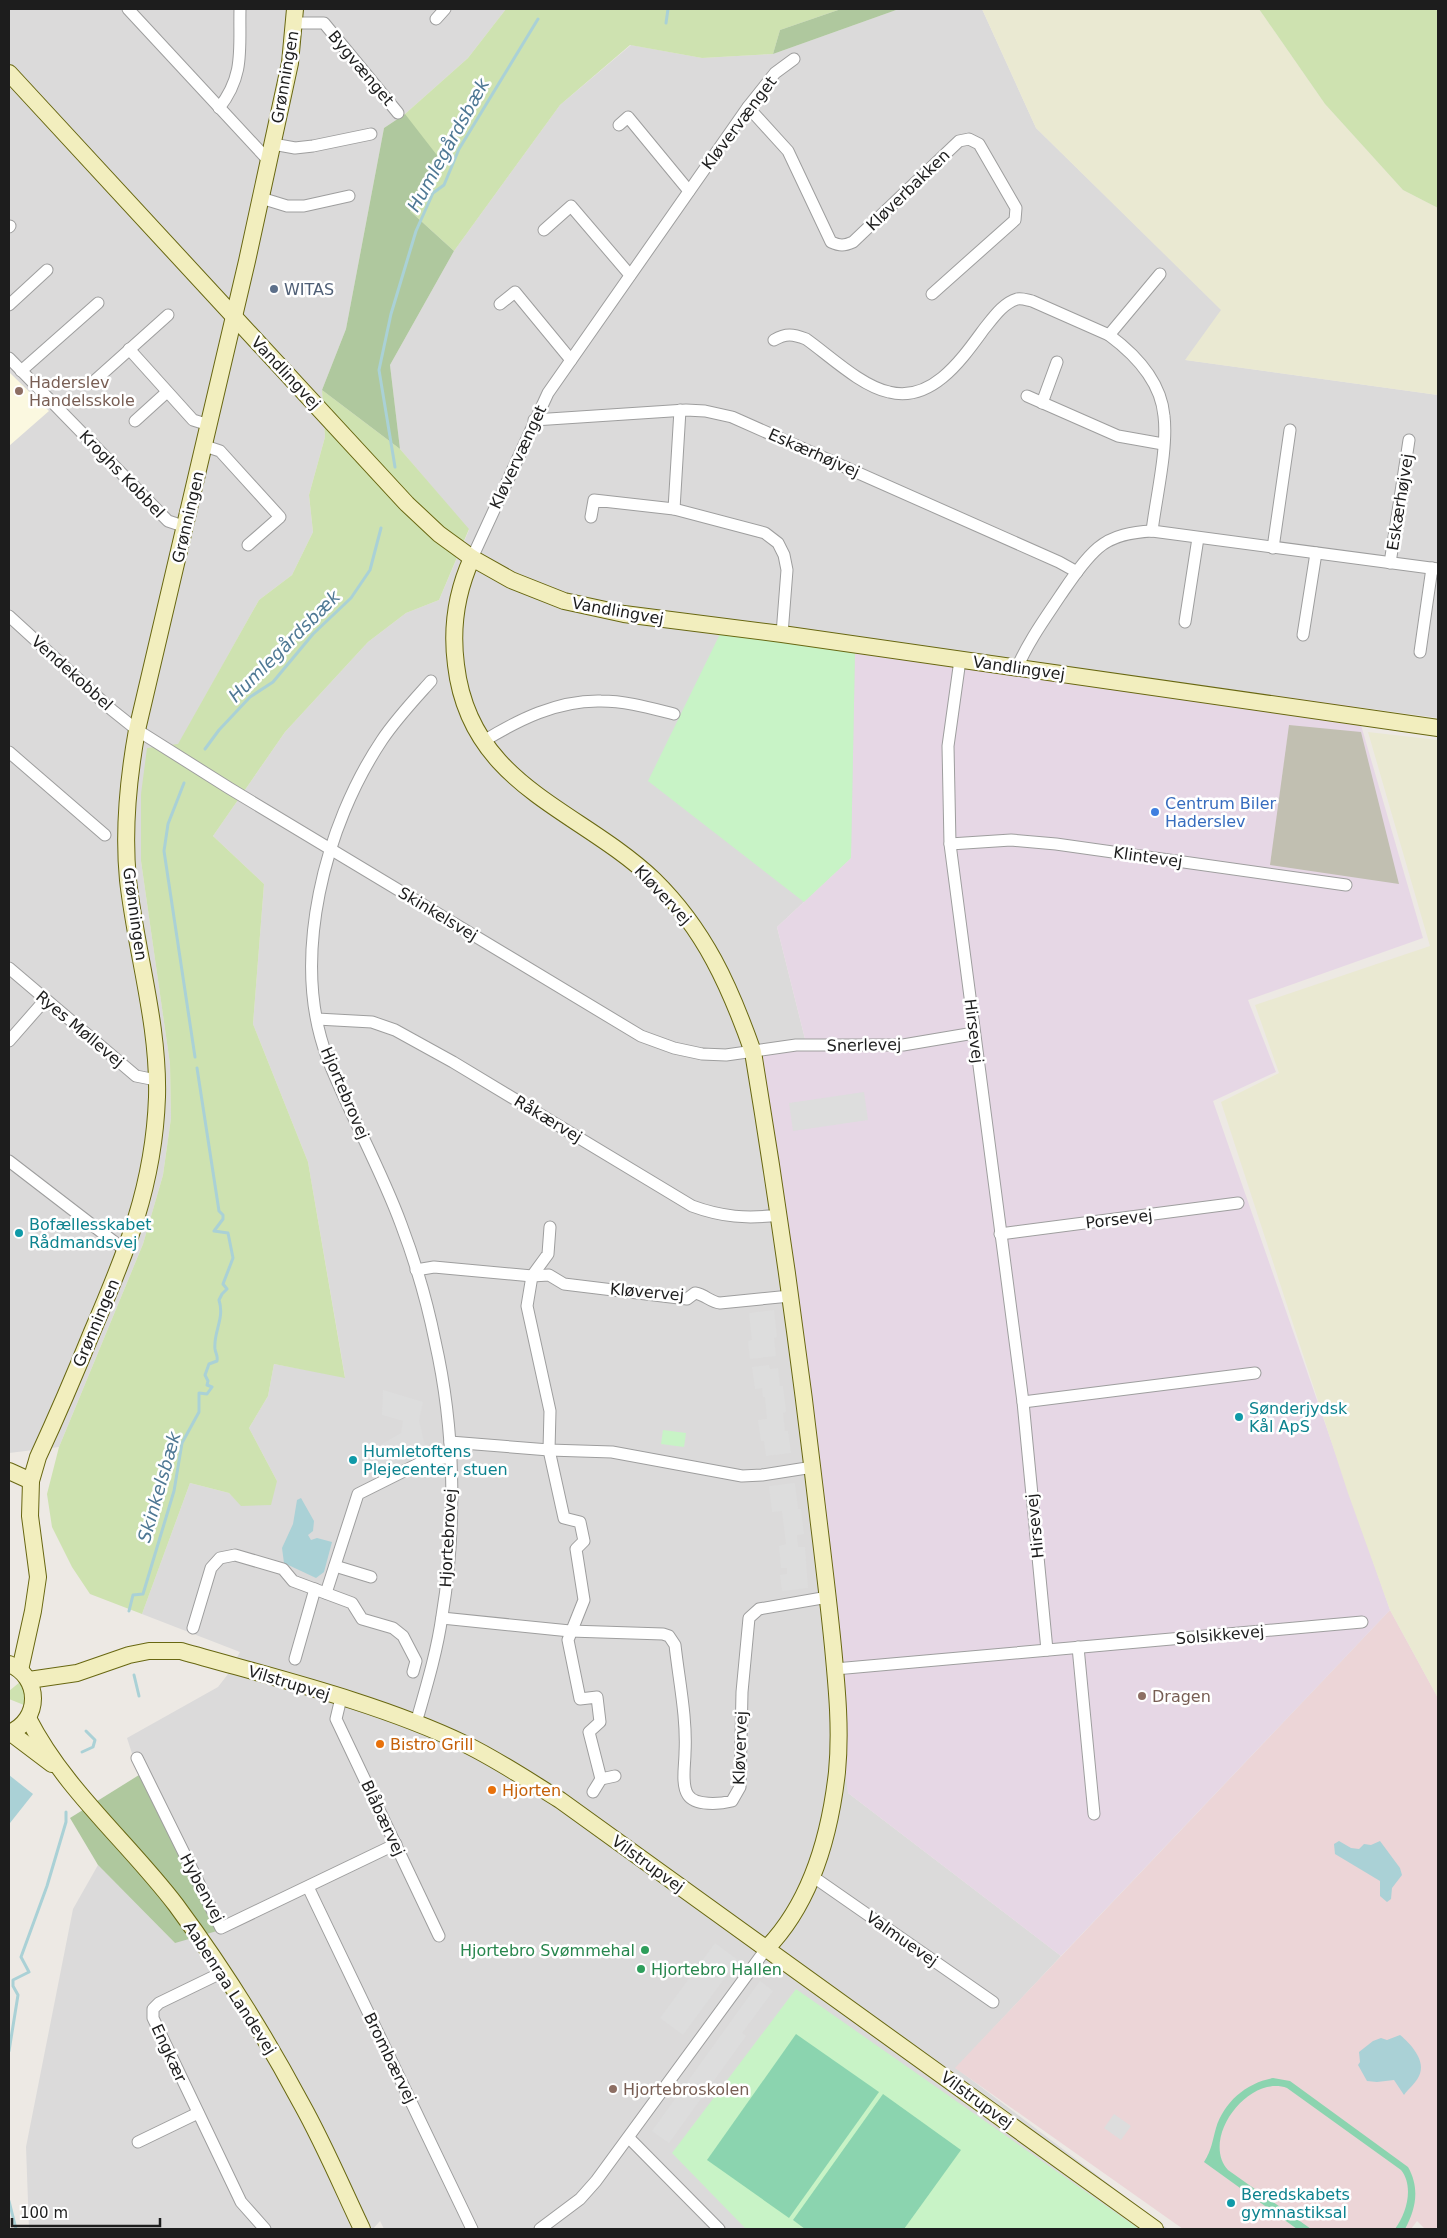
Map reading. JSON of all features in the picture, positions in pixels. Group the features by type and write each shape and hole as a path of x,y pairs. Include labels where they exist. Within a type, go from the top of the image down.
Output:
{"street":[{"path":"128,9 269,161"},
{"path":"219,108 235,83 238,70 240,9"},
{"path":"436,19 445,9"},
{"name":"Bygvænget","path":"295,16 324,23 398,113"},
{"name":"Grønningen","path":"19,1671 38,1577 30,1516 31,1481 38,1457 126,1251 146,1186 153,1144 157,1096 155,1049 128,882 126,851 128,780 137,730 235,317 273,144 290,63 295,16"},
{"name":"Kløvervænget","path":"472,558 548,393 748,107 775,73 794,59"},
{"name":"Vandlingvej","path":"9,73 407,504 439,534 472,558 511,580 564,601 624,614 782,634 1438,728"},
{"name":"Kløverbakken","path":"748,107 788,151 831,242 840,246 853,242 958,141 968,139 979,144 1016,208 1015,220 932,294"},
{"path":"619,125 628,117 690,191"},
{"name":"Grønningen","path":"273,144 295,148 371,134"},
{"path":"261,198 287,206 304,206 349,196"},
{"path":"544,230 571,206 630,275"},
{"path":"9,305 47,270"},
{"path":"1110,335 1160,274"},
{"path":"500,304 515,292 571,360"},
{"path":"774,340 783,335 794,334 806,339 872,386 890,393 910,393 929,387 944,377 966,354 996,314 1009,302 1020,298 1032,301 1110,335 1130,351 1147,371 1164,415 1163,444 1152,531"},
{"path":"21,371 98,303"},
{"path":"92,383 168,316"},
{"path":"129,350 193,420 209,425"},
{"name":"Kroghs Kobbel","path":"9,358 168,521 186,528"},
{"path":"1042,403 1057,362"},
{"path":"135,421 168,392"},
{"path":"1027,396 1118,436 1163,444"},
{"path":"674,510 680,410"},
{"name":"Eskærhøjvej","path":"534,420 680,410 705,411 732,417 1050,558 1076,572"},
{"path":"1272,548 1290,430"},
{"name":"Eskærhøjvej","path":"1390,563 1409,440"},
{"path":"205,446 220,451 280,517 248,545"},
{"path":"591,517 594,500 674,510 765,533 778,543 784,555 786,570 782,634"},
{"name":"Eskærhøjvej","path":"1017,668 1027,645 1076,572 1098,548 1112,539 1126,534 1152,531 1435,569 1420,652"},
{"path":"1185,622 1198,538"},
{"path":"1303,635 1316,553"},
{"name":"Kløvervej","path":"472,558 457,598 453,638 457,679 466,709 482,742 509,773 530,791 605,840 654,881 677,906 701,938 722,971 753,1052 790,1296 813,1467 828,1597 839,1732 837,1771 825,1835 812,1876 781,1933 766,1949"},
{"name":"Vendekobbel","path":"9,616 112,710 137,730"},
{"name":"Hirsevej","path":"960,660 948,746 950,844 1023,1402 1047,1650"},
{"name":"Hjortebrovej","path":"416,1723 442,1618 449,1568 451,1457 444,1387 435,1339 401,1223 327,1055 317,1019 312,977 313,937 318,898 344,810 361,775 382,739 431,680"},
{"path":"482,742 532,714 564,705 600,701 632,704 674,714"},
{"name":"Skinkelsvej","path":"137,730 641,1036 674,1048 702,1054 726,1055 753,1052"},
{"path":"9,752 105,835"},
{"name":"Klintevej","path":"950,844 1011,840 1059,844 1346,885"},
{"name":"Ryes Møllevej","path":"9,968 136,1076 156,1080"},
{"path":"9,1041 45,1000"},
{"name":"Råkærvej","path":"317,1019 372,1022 395,1030 453,1062 692,1206 728,1217 752,1218 778,1215"},
{"name":"Snerlevej","path":"753,1052 796,1045 904,1045 974,1033"},
{"path":"9,1161 126,1251"},
{"name":"Porsevej","path":"1000,1234 1238,1203"},
{"path":"550,1227 548,1254 532,1276 527,1306 550,1411 550,1450 564,1518 580,1522 584,1541 576,1549 584,1600 568,1640 580,1699 597,1697 600,1722 589,1732 601,1779"},
{"path":"416,1270 434,1267 532,1276"},
{"name":"Kløvervej","path":"532,1276 549,1275 564,1284 687,1299 695,1293 705,1295 712,1302 720,1303 790,1296"},
{"path":"1023,1402 1255,1373"},
{"path":"450,1442 550,1450 612,1452 742,1476 762,1475 813,1467"},
{"path":"295,1659 321,1591 335,1566 358,1494 424,1460 451,1457"},
{"path":"9,1471 31,1481"},
{"path":"193,1628 211,1568 220,1558 236,1554 283,1569 293,1581 352,1603 362,1619 393,1628 403,1636 416,1661 413,1672"},
{"path":"335,1566 371,1576"},
{"name":"Kløvervej","path":"570,1631 663,1634 669,1636 675,1645 686,1740 685,1789 691,1799 699,1802 732,1802 740,1787 742,1692 749,1618 759,1609 828,1597"},
{"path":"442,1618 570,1631"},
{"name":"Grønningen","path":"9,1656 30,1620"},
{"name":"Solsikkevej","path":"835,1669 1362,1622"},
{"path":"1078,1647 1094,1814"},
{"name":"Vilstrupvej","path":"34,1696 77,1673 129,1655 149,1651 181,1651 341,1698 416,1723 490,1758 560,1800 1155,2229"},
{"path":"10,1733 18,1729 28,1718 33,1708 34,1696 19,1671"},
{"name":"Vilstrupvej","path":"19,1671 77,1673"},
{"name":"Blåbærvej","path":"341,1698 336,1719 440,1936"},
{"name":"Aabenraa Landevej","path":"28,1718 61,1772 176,1904 223,1972 302,2104 362,2229"},
{"name":"Aabenraa Landevej","path":"10,1733 61,1772"},
{"name":"Hybenvej","path":"137,1758 221,1928 396,1844"},
{"path":"593,1792 601,1779 614,1776"},
{"name":"Valmuevej","path":"812,1876 993,2002"},
{"name":"Brombærvej","path":"308,1886 472,2229"},
{"path":"540,2229 580,2199 629,2138 766,1949"},
{"name":"Engkær","path":"223,1972 159,2003 153,2009 153,2018 241,2202 260,2228"},
{"path":"138,2142 198,2113"},
{"path":"629,2138 711,2227"}],"shaded area":[{"path":"9,9 506,9 468,58 405,114 384,128 346,329 322,390 325,437 309,495 313,532 292,575 259,600 178,745 141,794 141,861 170,1064 171,1118 163,1175 143,1244 59,1447 9,1453"},
{"path":"899,9 982,9 1036,128 1222,310 1186,360 1438,395 1438,718 865,640 851,858 777,927 805,1039 848,1793 1061,1956 956,2068 1168,2229 384,2229 380,2221 373,2229 29,2229 26,2147 73,1909 98,1865 175,1943 139,1775 127,1738 218,1687 228,1674 240,1652 142,1614 190,1483 229,1493 242,1506 277,1481 249,1428 268,1396 274,1364 345,1377 308,1162 253,1024 264,884 213,836 285,732 368,642 406,613 439,600 469,530 400,449 390,365 454,251 560,105 631,45 702,58 773,54"},
{"name":"Haderslev Handelsskole","path":"9,372 49,411 9,446"},
{"path":"865,640 1353,706 1361,725 1423,938 1248,1000 1276,1072 1213,1101 1390,1610 1061,1956 848,1793 754,1057 805,1039 777,927 851,858 855,652"},
{"path":"1289,725 1361,732 1399,884 1270,865"},
{"path":"864,1092 868,1120 793,1131 789,1103"},
{"path":"774,1310 777,1337 774,1338 776,1356 750,1359 748,1341 752,1340 749,1313"},
{"path":"769,1365 770,1369 778,1368 780,1386 783,1386 786,1412 783,1413 785,1431 788,1431 791,1453 766,1456 764,1441 761,1441 758,1420 767,1419 765,1397 763,1397 762,1388 755,1389 752,1367"},
{"path":"383,1390 423,1402 419,1420 425,1446 384,1469 377,1459 380,1445 401,1433 403,1421 382,1415"},
{"path":"795,1483 798,1509 801,1509 804,1534 797,1535 798,1547 805,1547 808,1588 782,1591 780,1575 787,1574 787,1568 781,1568 779,1546 786,1544 782,1511 772,1512 769,1486"},
{"path":"1390,1610 1438,1698 1438,2229 1425,2229 1417,2221 1411,2229 1183,2229 955,2068"},
{"path":"715,1943 738,1960 683,2035 660,2018"},
{"path":"760,1981 773,1991 742,2033 746,2036 669,2143 652,2131"},
{"path":"1114,2114 1131,2126 1121,2140 1104,2128"}],"green space":[{"path":"506,9 841,9 780,30 773,54 702,58 630,45 560,105 454,251 410,211 405,114 468,58"},
{"path":"841,9 899,9 773,54 780,30"},
{"path":"982,9 1259,9 1325,104 1403,190 1438,208 1438,395 1185,360 1221,310 1036,128"},
{"path":"1259,9 1438,9 1438,208 1403,190 1325,104"},
{"path":"405,114 443,163 410,211 454,251 390,365 400,449 322,390 346,329 384,128"},
{"path":"322,390 400,449 469,529 439,600 406,613 368,642 285,732 213,836 264,884 253,1024 308,1162 345,1378 274,1364 268,1396 249,1428 277,1481 271,1505 241,1506 229,1493 190,1483 142,1614 90,1594 72,1567 52,1527 47,1494 59,1447 143,1244 163,1175 171,1118 170,1064 141,861 141,794 147,748 178,744 259,600 292,575 313,532 309,495 325,437"},
{"path":"720,634 855,652 851,858 804,902 648,781"},
{"path":"1368,732 1438,740 1438,1698 1390,1610 1348,1493 1221,1102 1279,1073 1255,1005 1430,946"},
{"path":"663,1430 686,1433 684,1447 661,1444"},
{"path":"20,1682 24,1691 24,1705 9,1699 9,1691"},
{"path":"139,1775 217,1931 175,1943 98,1865 70,1818"},
{"path":"796,1989 1139,2229 746,2229 672,2153"},
{"path":"796,2034 879,2092 789,2218 707,2160"},
{"path":"1273,2078 1290,2081 1408,2167 1414,2183 1415,2198 1412,2214 1405,2229 1395,2229 1406,2208 1408,2191 1405,2176 1401,2170 1287,2088 1272,2086 1257,2091 1232,2112 1224,2127 1220,2142 1221,2157 1228,2170 1311,2229 1297,2229 1204,2162 1216,2128 1230,2102 1245,2089"},
{"path":"883,2094 961,2150 904,2229 805,2229 793,2220"}],"water":[{"path":"301,1498 314,1521 313,1531 308,1535 311,1540 317,1538 332,1542 324,1572 316,1578 284,1563 282,1548 293,1524 297,1500"},
{"path":"9,1775 33,1794 10,1823 9,1821"},
{"path":"1339,1841 1351,1848 1359,1849 1364,1844 1371,1845 1380,1841 1400,1868 1402,1875 1392,1888 1391,1899 1387,1902 1380,1896 1380,1881 1335,1854 1334,1844"},
{"path":"1400,2035 1413,2048 1421,2064 1418,2079 1404,2095 1394,2080 1367,2081 1358,2065 1360,2062 1359,2052 1373,2041 1381,2038 1387,2040"}],"waterway":[{"path":"666,23 668,9"},
{"name":"Humlegårdsbæk","path":"395,467 379,370 391,314 416,231 433,193 444,185 459,149 538,19"},
{"name":"Humlegårdsbæk","path":"205,749 219,730 250,697 273,682 313,634 351,598 370,570 381,528"},
{"name":"Humlegårdsbæk","path":"184,783 168,824 164,851 195,1057"},
{"name":"Skinkelsbæk","path":"129,1611 133,1595 143,1594 174,1491 182,1443 199,1412 199,1393 207,1394 212,1387 207,1385 208,1381 205,1375 209,1364 217,1361 215,1343 221,1313 219,1300 227,1289 223,1284 233,1258 228,1233 214,1231 223,1219 223,1215 219,1211 197,1068"},
{"name":"Skinkelsbæk","path":"134,1675 139,1696"},
{"name":"Skinkelsbæk","path":"82,1752 93,1747 95,1740 86,1731"},
{"name":"Skinkelsbæk","path":"9,2051 18,1995 13,1986 13,1980 29,1972 21,1957 47,1886 66,1822 66,1812"},
{"name":"Skinkelsbæk","path":"9,2201 16,2229"}],"place":[{"name":"WITAS","path":"274,289"},
{"name":"Haderslev Handelsskole","path":"19,391"},
{"name":"Centrum Biler Haderslev","path":"1155,812"},
{"name":"Bofællesskabet Rådmandsvej","path":"19,1233"},
{"name":"Sønderjydsk Kål ApS","path":"1239,1417"},
{"name":"Humletoftens Plejecenter, stuen","path":"353,1460"},
{"name":"Dragen","path":"1142,1696"},
{"name":"Bistro Grill","path":"380,1744"},
{"name":"Hjorten","path":"492,1790"},
{"name":"Hjortebro Svømmehal","path":"645,1950"},
{"name":"Hjortebro Hallen","path":"641,1969"},
{"name":"Hjortebroskolen","path":"613,2089"},
{"name":"Beredskabets gymnastiksal","path":"1231,2203"}]}
